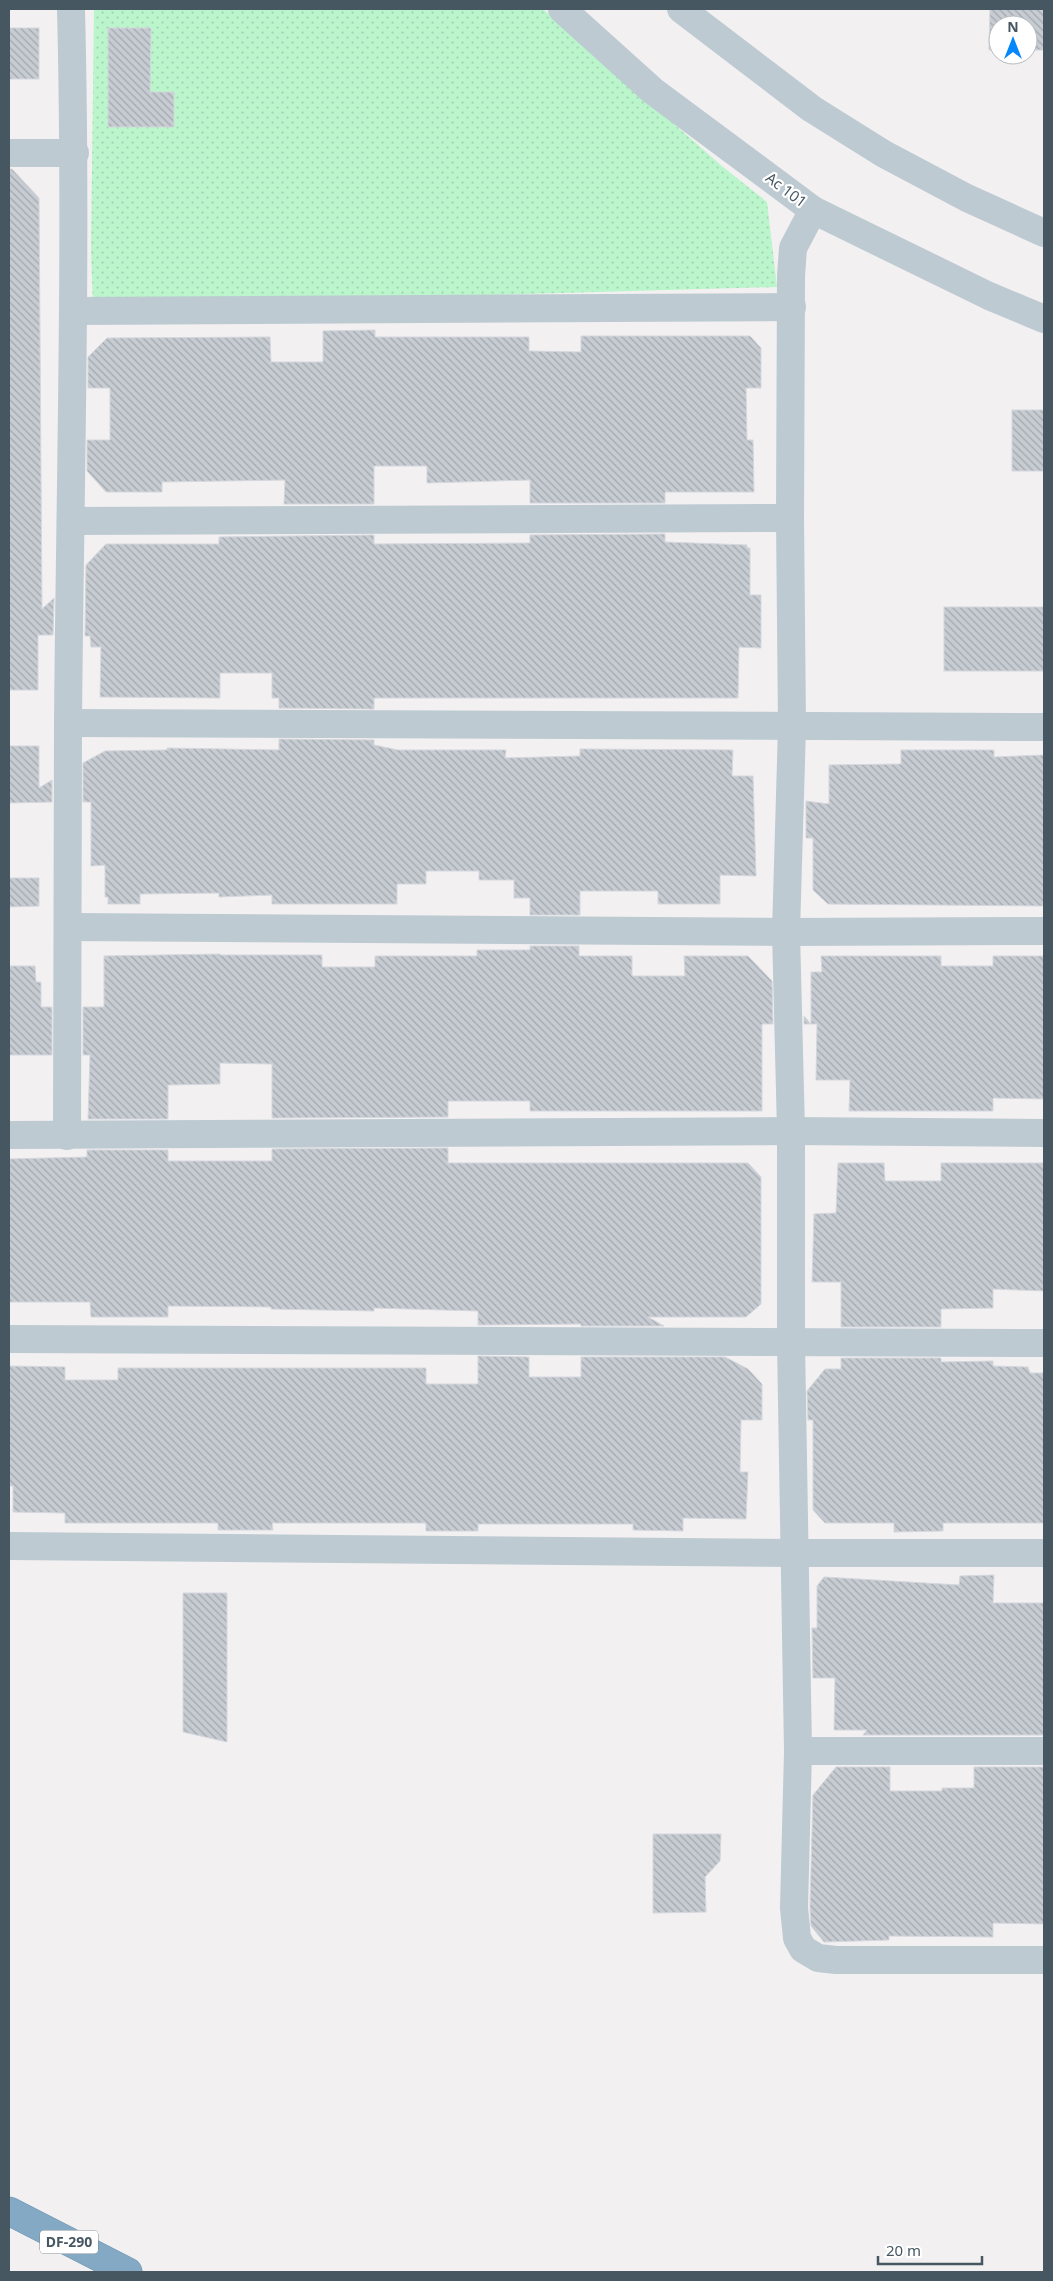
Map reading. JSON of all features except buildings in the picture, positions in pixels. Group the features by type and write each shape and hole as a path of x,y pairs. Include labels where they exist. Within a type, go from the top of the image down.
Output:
{"highway":[{"name":"DF-290","path":"9,2211 128,2272"}],"street":[{"path":"67,1136 68,723 74,311 74,153 71,9"},
{"name":"Ac 101","path":"562,9 653,91 813,210 989,296 1044,319"},
{"path":"681,9 812,109 876,149 967,198 1044,233"},
{"path":"9,153 74,153"},
{"path":"813,210 793,248 790,518 792,727 786,932 791,1131 791,1343 798,1751 794,1908 797,1938 803,1949 818,1958 836,1960 1044,1960"},
{"path":"74,311 792,307"},
{"path":"71,521 790,518"},
{"path":"68,723 1044,727"},
{"path":"68,927 786,932 1044,931"},
{"path":"9,1135 791,1131 1044,1133"},
{"path":"9,1339 1044,1344"},
{"path":"9,1546 1044,1552"},
{"path":"798,1751 1044,1751"}],"green space":[{"path":"94,9 543,9 723,167 767,202 777,287 93,306 91,251"}]}
